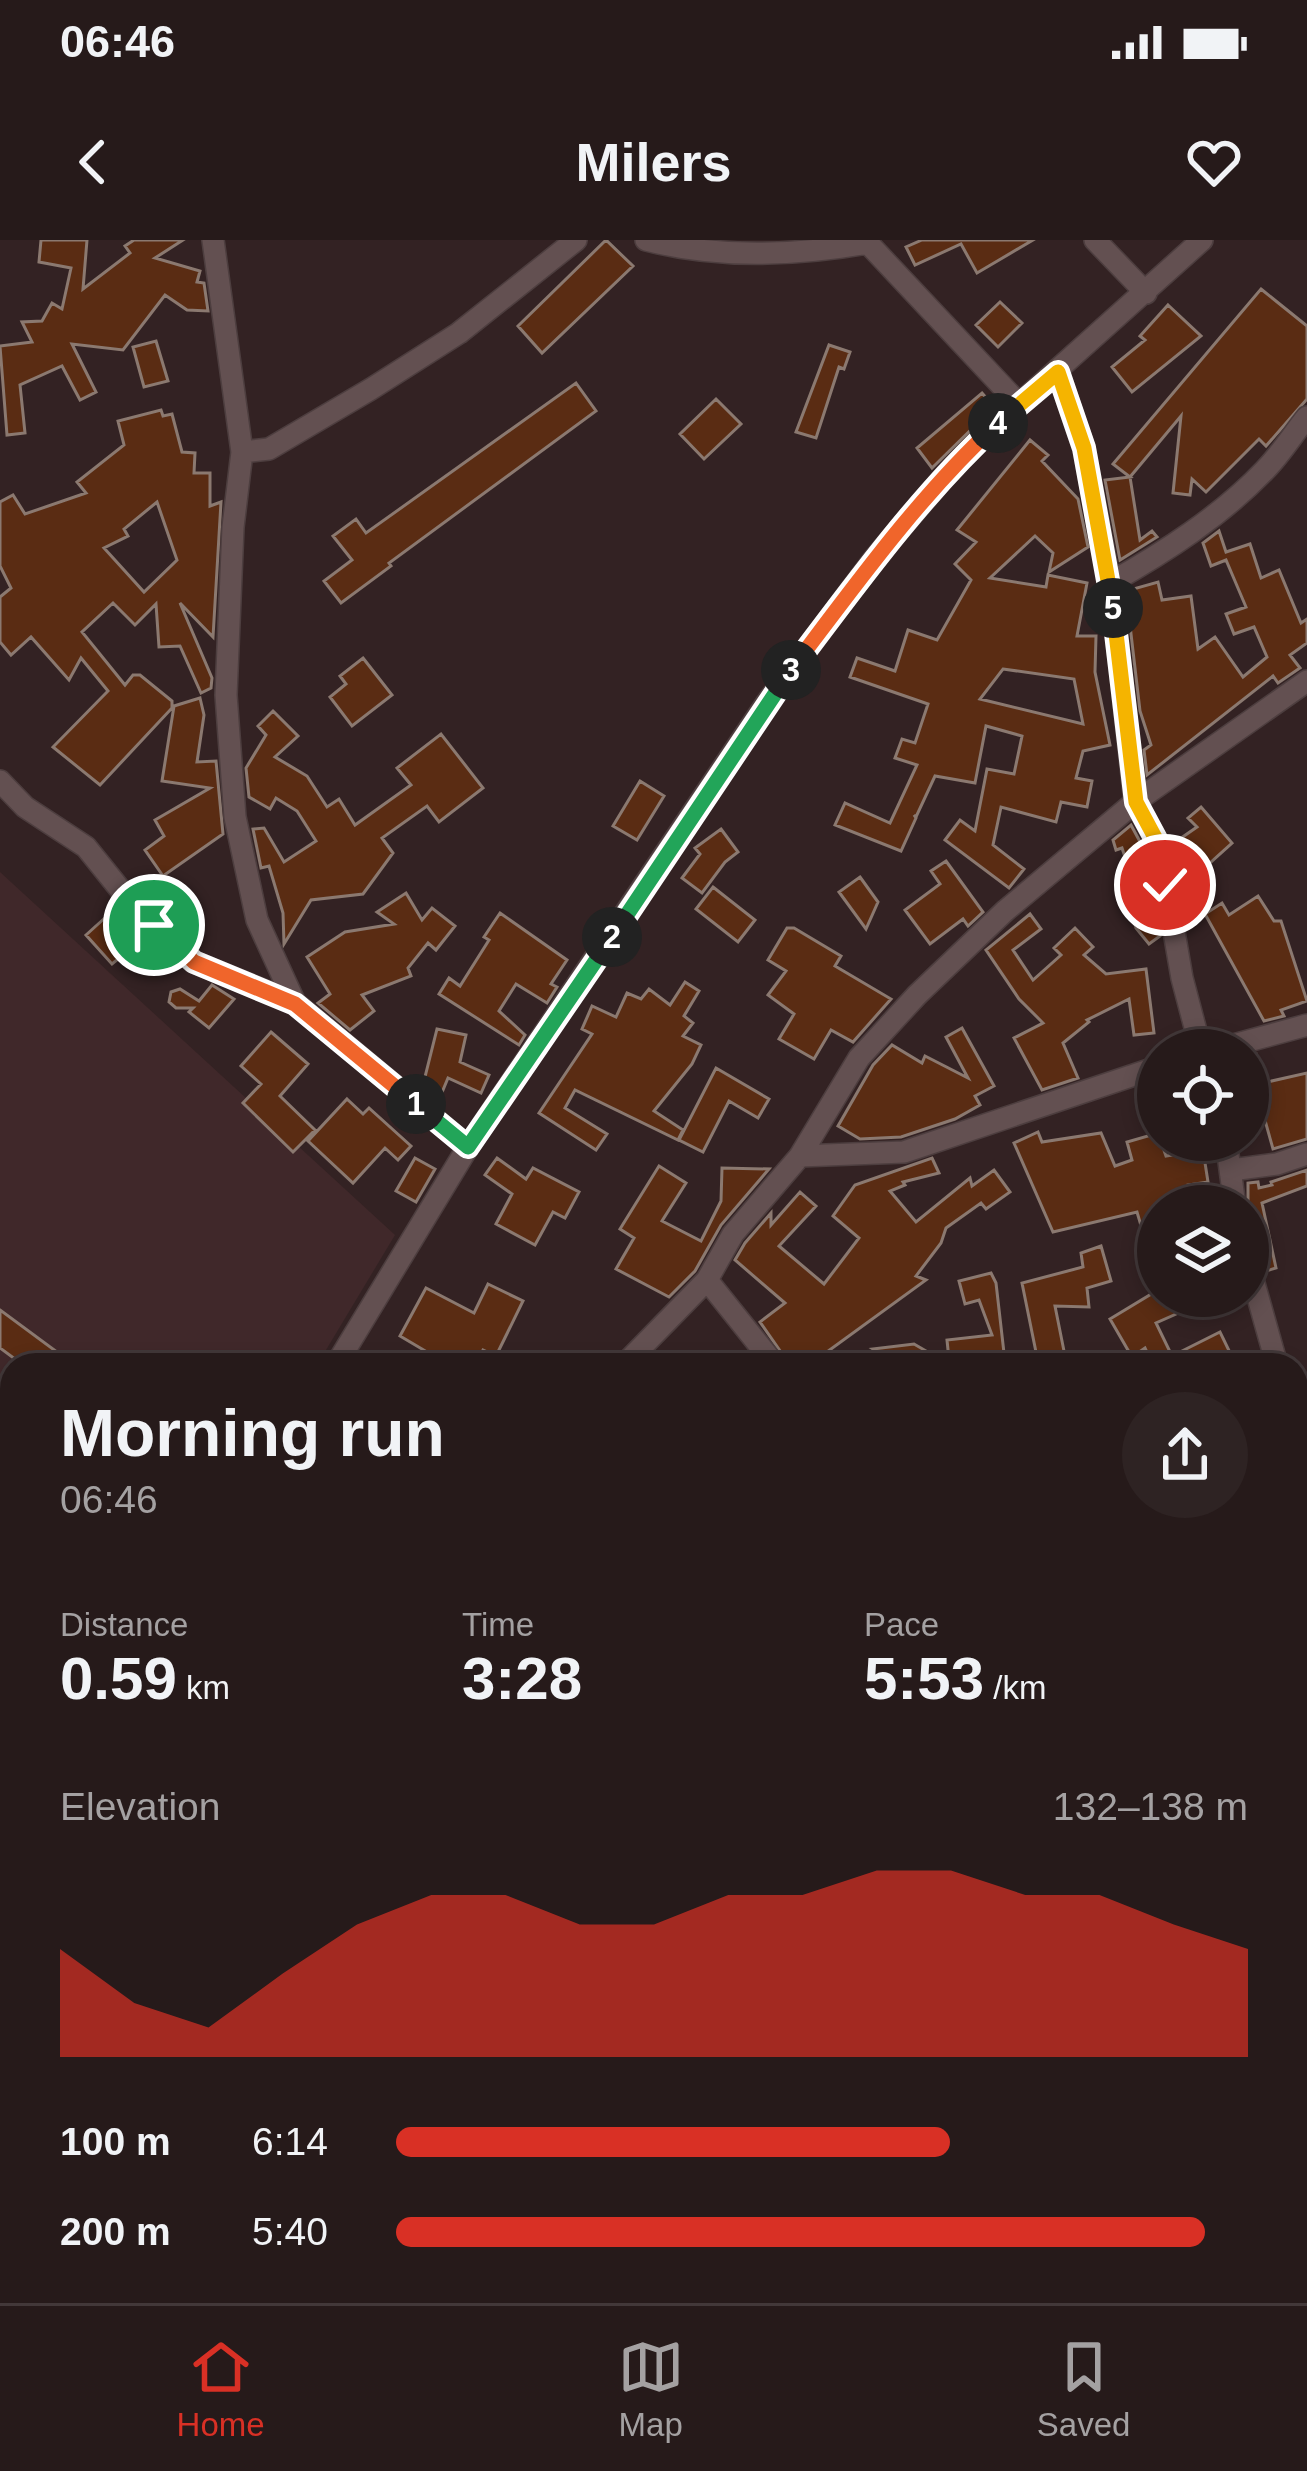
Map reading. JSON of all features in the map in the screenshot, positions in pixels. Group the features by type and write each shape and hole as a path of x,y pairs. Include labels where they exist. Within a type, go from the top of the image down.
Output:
{"street":[{"path":"213,240 242,452 233,527 226,695 235,817 257,920 295,1004"},
{"path":"242,452 269,449 371,389 459,333 576,240"},
{"path":"646,240 728,254 834,249 867,242 1019,404"},
{"path":"1095,240 1146,293"},
{"path":"342,1353 468,1147 766,704 905,522 951,469 1019,404 1202,240"},
{"path":"1058,372 1084,448 1110,583 1136,802 1159,845 1182,978 1196,1029"},
{"path":"1110,583 1166,551 1233,498 1266,470 1307,417"},
{"path":"636,1353 707,1280 733,1234 800,1156 859,1058 917,995 1005,911 1136,802 1307,681"},
{"path":"0,781 25,807 86,847 127,898 194,962 295,1004 468,1147"},
{"path":"1269,1035 1307,1025"},
{"path":"800,1156 904,1152 1137,1074"},
{"path":"1231,1170 1277,1164 1307,1154"},
{"path":"1230,1161 1233,1185"},
{"path":"707,1280 765,1353"},
{"path":"1263,1317 1274,1353"}],"shaded area":[{"path":"0,872 395,1235 324,1353 0,1353"}],"building":[{"path":"41,240 87,240 83,289 130,253 125,246 134,240 183,240 155,258 200,271 197,282 204,283 208,311 187,310 165,295 123,350 72,344 96,392 80,400 62,366 20,385 25,433 7,435 0,346 32,342 22,322 42,321 52,303 62,309 71,268 39,262"},
{"path":"606,240 633,266 542,353 518,326"},
{"path":"922,240 1033,240 977,273 961,244 915,265 906,247"},
{"path":"1261,289 1307,326 1307,399 1266,446 1259,439 1206,492 1192,479 1190,495 1173,493 1181,416 1130,477 1113,464"},
{"path":"1000,302 1022,323 998,347 976,325"},
{"path":"1168,305 1201,336 1132,392 1112,367 1145,340 1140,336"},
{"path":"156,341 168,381 144,387 133,347"},
{"path":"829,345 850,352 844,369 839,367 816,438 796,432"},
{"path":"576,383 596,411 341,603 324,581 352,560 333,536 356,519 366,533"},
{"path":"982,393 994,407 932,468 917,448"},
{"path":"716,399 741,424 704,459 680,434"},
{"path":"161,410 163,416 172,414 182,452 195,453 194,473 210,473 210,506 221,502 213,637 180,603 212,678 211,688 201,693 180,646 159,647 156,604 135,625 113,603 82,632 125,685 133,675 140,675 172,701 172,708 100,785 53,747 108,691 81,658 69,680 31,637 11,655 0,642 0,597 11,588 0,566 0,502 13,495 25,514 86,493 77,482 124,445 118,421","holes":["157,502 177,560 144,592 104,548 128,536 124,529"]},
{"path":"1030,440 1048,455 1042,461 1078,499 1088,547 1049,572 1053,553 1035,536 990,578 1046,587 1048,575 1087,583 1077,636 1096,636 1095,672 1110,745 1083,751 1076,778 1092,781 1087,807 1061,802 1056,822 1001,807 993,845 1024,869 1009,888 945,840 960,820 975,831 987,769 1014,774 1022,736 986,726 975,783 935,776 901,851 835,825 845,803 890,823 917,765 895,758 902,739 915,743 928,704 850,677 857,658 895,671 908,630 937,640 971,580 955,564 976,542 957,530","holes":["1003,669 1074,679 1083,724 980,699"]},
{"path":"1130,477 1140,540 1152,531 1157,537 1120,560 1105,480"},
{"path":"1219,531 1226,552 1250,544 1261,578 1279,570 1301,623 1307,619 1307,643 1290,655 1300,668 1278,683 1273,676 1147,775 1144,750 1151,745 1140,711 1126,591 1158,582 1162,600 1191,596 1198,649 1215,637 1243,677 1267,657 1254,627 1234,634 1226,614 1246,607 1226,560 1211,566 1203,543"},
{"path":"363,658 392,695 352,726 330,697 346,684 340,676"},
{"path":"200,698 204,715 197,762 216,761 223,834 163,876 145,850 164,836 155,820 210,788 162,781 174,706"},
{"path":"273,711 298,736 275,757 307,776 327,807 339,799 355,825 411,785 397,768 441,734 483,788 439,822 427,806 382,838 393,853 363,894 311,900 284,944 283,913 269,866 261,868 253,829 264,828 284,862 316,841 297,811 276,798 270,809 249,797 246,768 266,735 258,726"},
{"path":"640,781 664,796 637,840 613,826"},
{"path":"1201,807 1232,843 1183,878 1174,843 1197,827 1188,818"},
{"path":"1131,825 1145,851 1160,936 1149,944 1136,928 1128,900 1138,897 1132,880 1123,883 1121,878 1130,872 1122,848 1116,850 1113,840"},
{"path":"721,829 738,852 702,893 682,878 700,854 695,848"},
{"path":"946,861 983,912 968,926 963,919 930,944 905,910 940,884 931,871"},
{"path":"860,877 878,902 866,929 839,892"},
{"path":"713,887 755,920 738,942 696,909"},
{"path":"406,893 422,920 432,908 455,926 436,950 428,943 408,968 411,976 362,995 374,1011 350,1030 318,1003 330,994 307,957 345,932 394,924 377,912"},
{"path":"1258,896 1274,921 1281,921 1307,1001 1281,1010 1284,1016 1264,1021 1205,914 1222,903 1229,915"},
{"path":"500,913 567,960 551,984 557,987 547,1003 516,984 499,1011 525,1035 519,1045 439,994 449,978 460,986"},
{"path":"1030,914 1041,929 1013,950 1033,980 1061,955 1054,948 1075,928 1093,947 1084,955 1106,974 1146,969 1154,1029 1137,1029 1134,1035 1129,999 1087,1020 1063,1043 1078,1078 1042,1090 1014,1038 1043,1023 1019,999 986,950"},
{"path":"107,916 134,946 112,964 86,935"},
{"path":"787,928 841,956 835,966 891,999 853,1042 831,1030 814,1059 779,1039 794,1014 768,995 786,971 768,960"},
{"path":"685,982 699,991 684,1016 693,1023 683,1036 701,1045 692,1064 654,1111 683,1130 678,1140 575,1090 565,1108 607,1134 596,1150 539,1113 592,1034 582,1029 592,1006 616,1017 627,993 641,999 649,989 670,1005"},
{"path":"212,985 234,999 209,1028 189,1012 193,1008 176,1008 169,1002 171,992 180,989 199,1001"},
{"path":"962,1028 994,1086 975,1096 980,1105 901,1137 860,1139 838,1126 873,1065 892,1045 922,1063 925,1056 968,1078 946,1037"},
{"path":"437,1029 466,1035 460,1062 489,1075 481,1093 448,1078 438,1102 422,1089"},
{"path":"271,1032 308,1064 280,1096 315,1130 293,1152 243,1103 261,1084 241,1066"},
{"path":"716,1068 769,1099 758,1118 729,1101 703,1152 679,1140"},
{"path":"1307,1073 1307,1139 1273,1149 1269,1082"},
{"path":"347,1099 363,1114 369,1108 411,1146 398,1160 385,1148 353,1183 308,1141"},
{"path":"1038,1132 1042,1142 1101,1133 1115,1166 1132,1160 1127,1142 1137,1139 1137,1161 1205,1161 1208,1182 1137,1185 1137,1212 1053,1232 1014,1143"},
{"path":"415,1158 435,1169 416,1202 396,1191"},
{"path":"497,1158 526,1179 533,1168 579,1192 565,1218 553,1212 535,1245 496,1224 512,1194 485,1175"},
{"path":"932,1158 939,1173 903,1182 905,1185 890,1191 916,1222 970,1178 972,1186 994,1170 1010,1192 986,1209 981,1203 946,1228 941,1243 916,1276 926,1280 826,1353 782,1353 760,1322 785,1303 735,1260 771,1213 771,1225 800,1192 816,1206 779,1246 824,1284 859,1238 833,1216 855,1185"},
{"path":"659,1166 686,1183 662,1221 701,1241 721,1201 722,1168 769,1169 721,1225 695,1271 669,1297 616,1269 634,1238 620,1229"},
{"path":"1307,1170 1307,1186 1269,1200 1271,1182"},
{"path":"1269,1236 1276,1268 1269,1270"},
{"path":"1101,1246 1111,1281 1087,1288 1089,1307 1055,1306 1064,1351 1036,1353 1022,1283 1083,1267 1081,1253"},
{"path":"991,1273 1004,1353 948,1353 947,1340 992,1335 979,1300 965,1304 959,1281"},
{"path":"488,1284 523,1301 497,1353 429,1353 400,1336 426,1288 474,1313"},
{"path":"1137,1303 1137,1317 1170,1317 1156,1323 1171,1353 1147,1353 1145,1348 1130,1353 1110,1319"},
{"path":"0,1310 57,1352 7,1353 0,1348"},
{"path":"1220,1332 1230,1353 1178,1353"},
{"path":"914,1344 929,1353 880,1353 873,1349"}],"route":[{"path":"154,925 194,962 295,1004 468,1147 766,704 875,558 951,469 1058,372 1084,448 1110,583 1136,802 1159,845 1165,885"}]}
